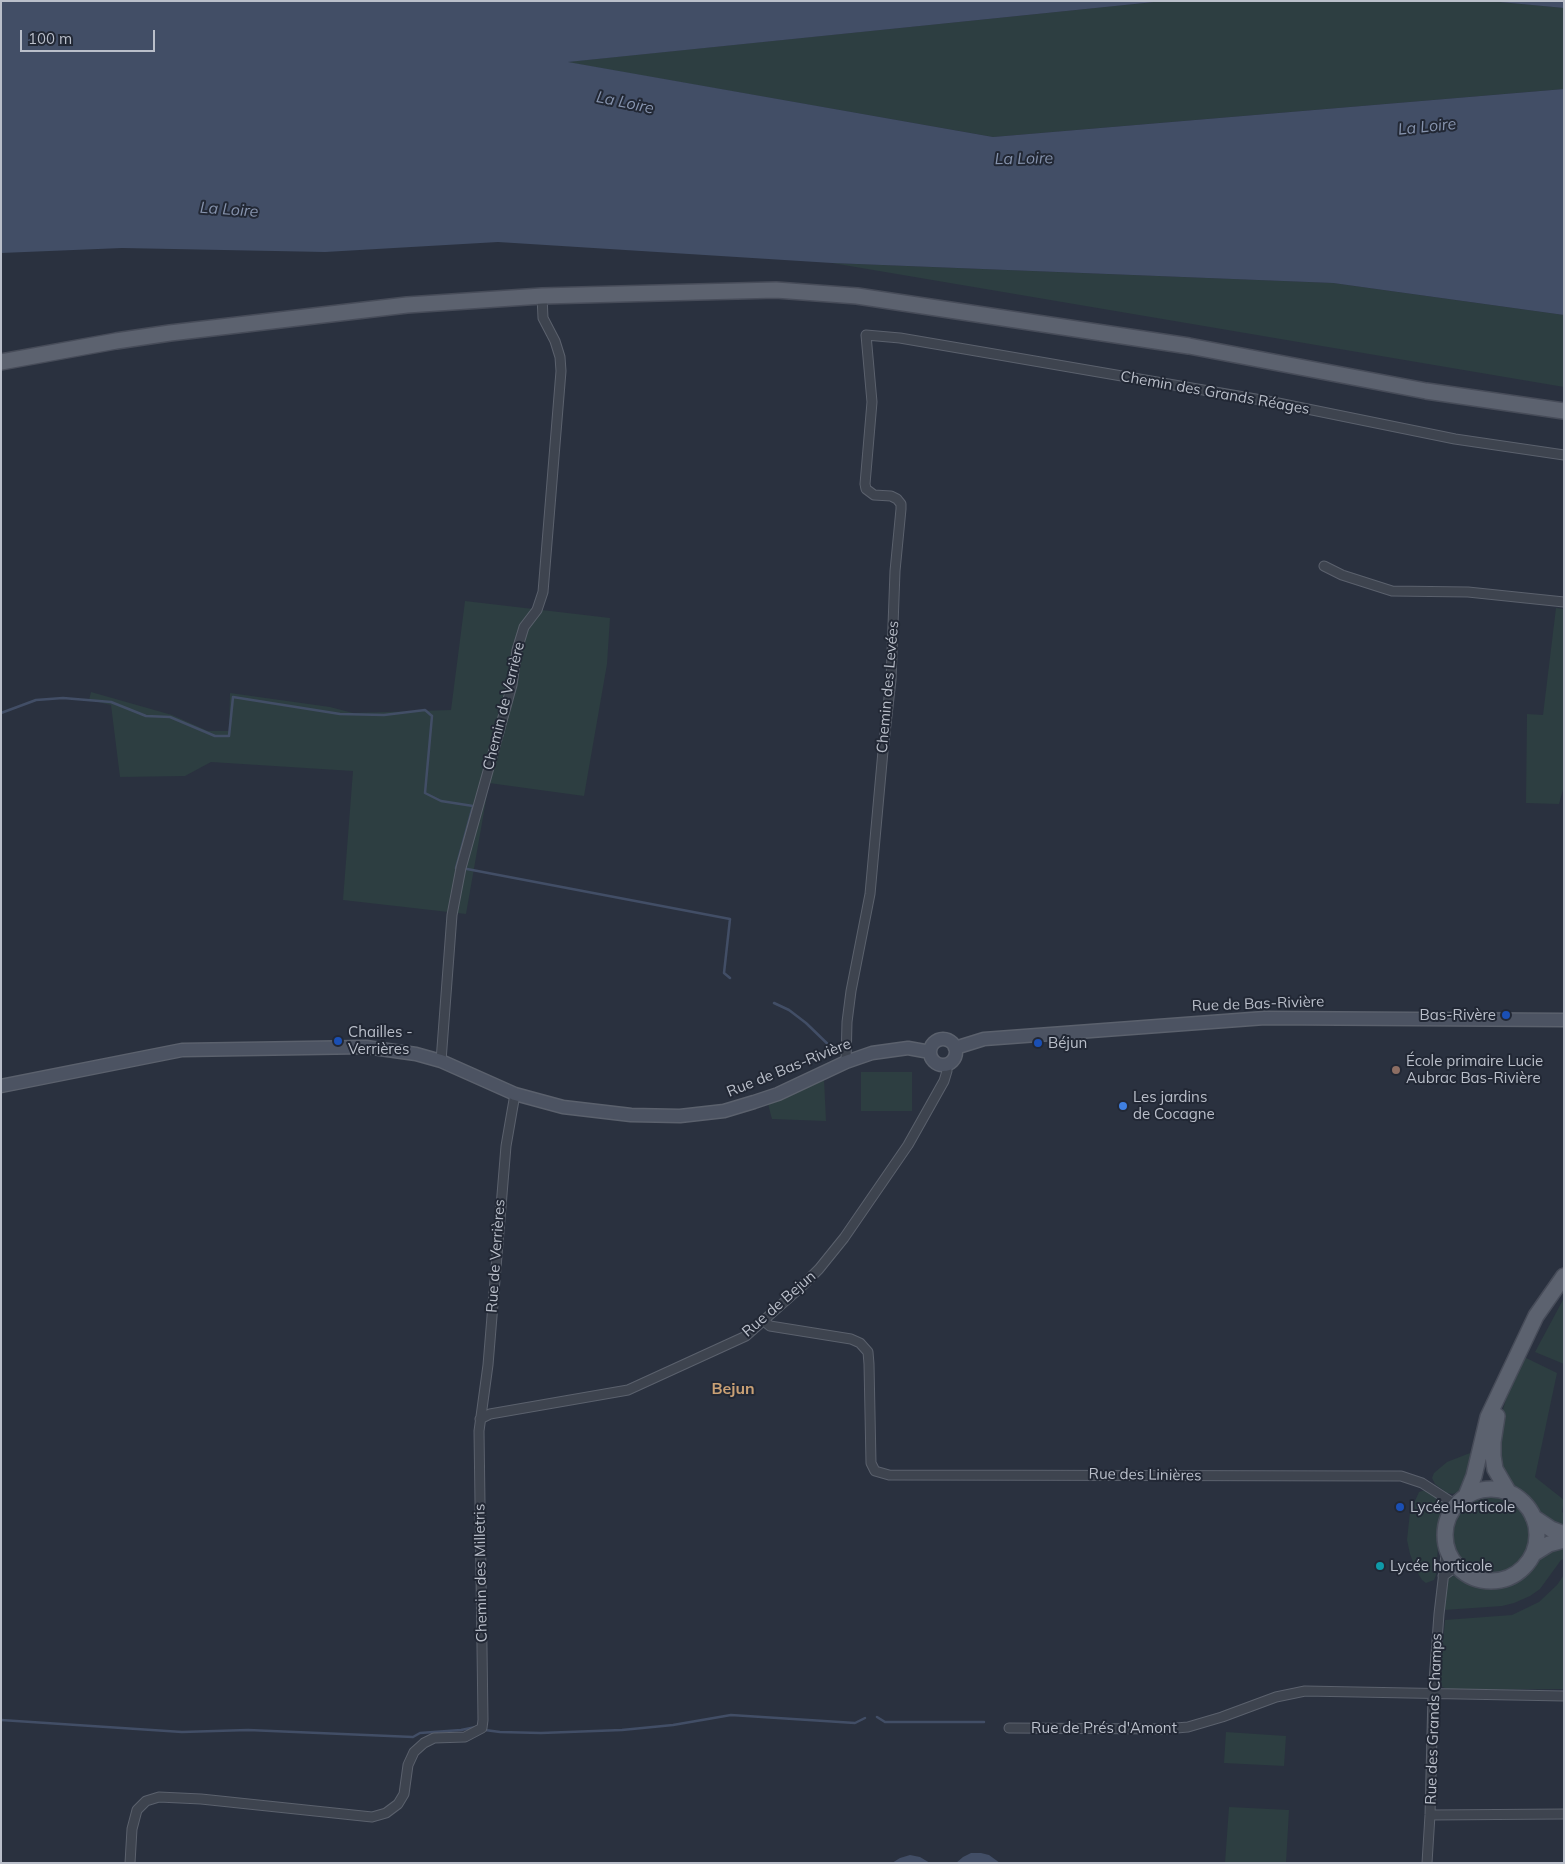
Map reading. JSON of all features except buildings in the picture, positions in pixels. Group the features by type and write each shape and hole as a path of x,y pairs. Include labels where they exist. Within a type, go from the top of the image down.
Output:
{"main road":[{"path":"1,362 170,333 407,306 542,296 776,290 857,296 1188,346 1426,391 1564,412"},
{"path":"1564,1276 1536,1316 1524,1339 1488,1417 1476,1470 1461,1501 1448,1518 1445,1532 1451,1558 1459,1568 1469,1575 1494,1581 1517,1573 1533,1554 1549,1544 1564,1540"},
{"path":"1502,1390 1493,1442 1493,1456 1495,1469 1510,1493"},
{"path":"1461,1501 1477,1491 1488,1489 1510,1493 1519,1498 1528,1507 1533,1517 1537,1535 1533,1554"},
{"path":"1533,1517 1564,1534"}],"street":[{"name":"Chemin de Verrière","path":"441,1061 452,915 461,868 512,685 516,650 524,627 537,610 543,592 561,371 560,357 555,341 543,318 542,296"},
{"name":"Chemin des Grands Réages","path":"866,335 900,338 988,353 1273,402 1455,439 1564,455"},
{"name":"Chemin des Levées","path":"846,1062 847,1022 851,991 870,894 883,751 892,680 895,571 901,509 901,504 892,496 874,494 866,489 872,402 866,335"},
{"path":"1324,566 1342,575 1392,591 1468,592 1564,602"},
{"name":"Rue de Bas-Rivière","path":"955,1048 984,1039 1265,1018 1564,1020"},
{"path":"943,1039 952,1043 955,1048 953,1060 946,1065 942,1066 934,1063 932,1060 930,1052 934,1043 943,1039"},
{"name":"Rue de Bas-Rivière","path":"1,1086 182,1050 330,1047 391,1049 441,1061 515,1094 563,1107 630,1115 680,1116 724,1111 778,1094 846,1062 872,1053 896,1049 917,1049 930,1052"},
{"name":"Rue de Bejun","path":"480,1419 499,1412 628,1390 746,1336 819,1269 844,1238 908,1145 944,1081 947,1071 946,1065"},
{"name":"Rue de Verrières","path":"480,1419 488,1365 506,1146 515,1094"},
{"name":"Rue des Linières","path":"764,1321 770,1326 851,1339 860,1343 868,1352 871,1463 875,1471 889,1474 1401,1476 1422,1483 1461,1501"},
{"name":"Chemin des Milletris","path":"130,1863 132,1829 137,1810 146,1801 159,1796 372,1818 398,1804 404,1794 408,1766 414,1752 424,1743 434,1738 465,1737 482,1728 480,1419"},
{"name":"Rue des Grands Champs","path":"1427,1863 1433,1695 1439,1614 1447,1546"},
{"path":"1444,1576 1450,1571 1459,1568"},
{"name":"Rue de Prés d'Amont","path":"1009,1728 1165,1729 1188,1727 1222,1717 1276,1697 1305,1691 1433,1695 1564,1696"},
{"path":"1430,1815 1564,1814"}],"shaded area":[{"path":"1164,1 1489,1 1564,8 1564,89 993,137 566,62"},
{"path":"832,263 1333,283 1564,315 1564,387"},
{"path":"465,601 610,618 607,664 584,796 489,783 466,914 343,900 353,771 211,762 185,776 120,777 111,705 89,700 91,692 172,715 208,731 229,731 230,693 330,707 353,713 451,710"},
{"path":"1556,608 1564,609 1564,786 1559,804 1526,803 1527,714 1543,715"},
{"path":"861,1072 912,1072 912,1111 861,1111"},
{"path":"824,1079 826,1121 772,1119 768,1104"},
{"path":"1564,1298 1564,1364 1535,1352"},
{"path":"1520,1355 1557,1373 1535,1477 1564,1500 1562,1512 1564,1513 1564,1528 1540,1517 1537,1507 1524,1492 1511,1487 1501,1473 1496,1449 1503,1409"},
{"path":"1470,1453 1475,1455 1460,1491 1453,1494 1447,1493 1435,1484 1432,1478 1434,1473 1447,1462"},
{"path":"1425,1490 1442,1500 1446,1506 1440,1517 1436,1575 1434,1580 1426,1583 1416,1570 1407,1540 1410,1512 1419,1492"},
{"path":"1492,1495 1507,1498 1520,1506 1528,1519 1531,1534 1528,1549 1520,1562 1507,1570 1492,1573 1477,1570 1464,1562 1456,1549 1453,1534 1456,1519 1464,1506 1477,1498"},
{"path":"1564,1544 1564,1559 1561,1560 1540,1589 1530,1596 1502,1606 1444,1610 1444,1588 1448,1579 1453,1576 1475,1583 1494,1586 1511,1581 1524,1573 1537,1556"},
{"path":"1564,1575 1564,1689 1451,1690 1442,1687 1440,1677 1445,1620 1512,1615 1539,1602 1557,1585"},
{"path":"1226,1732 1286,1736 1284,1766 1224,1763"},
{"path":"1229,1807 1289,1810 1286,1863 1225,1863"}],"water":[{"name":"La Loire","path":"1,1 1164,1 568,62 993,137 1564,89 1564,315 1333,283 832,263 498,242 325,252 122,248 1,253"},
{"path":"1489,1 1564,1 1564,8"},
{"path":"971,1853 989,1855 1000,1863 956,1863"},
{"path":"910,1855 920,1857 930,1863 892,1863"}],"waterway":[{"path":"1,713 36,700 63,698 111,702 146,716 170,717 215,736 229,736 233,697 340,714 384,715 425,710 432,716 425,793 441,801 473,806 456,868"},
{"path":"467,869 730,919 724,973 730,978"},
{"path":"774,1003 789,1010 806,1023 837,1053"},
{"path":"485,1730 541,1733 622,1730 673,1725 731,1715 855,1723 865,1718"},
{"path":"877,1717 885,1722 984,1722"},
{"path":"1,1720 182,1732 248,1730 413,1737 420,1733 476,1727"}],"place":[{"name":"Bas-Rivère","path":"1506,1015"},
{"name":"Chailles - Verrières","path":"338,1041"},
{"name":"Béjun","path":"1038,1043"},
{"name":"École primaire Lucie Aubrac Bas-Rivière","path":"1396,1070"},
{"name":"Les jardins de Cocagne","path":"1123,1106"},
{"name":"Lycée Horticole","path":"1400,1507"},
{"name":"Lycée horticole","path":"1380,1566"}],"district":[{"name":"Bejun","path":"733,1389"}]}
